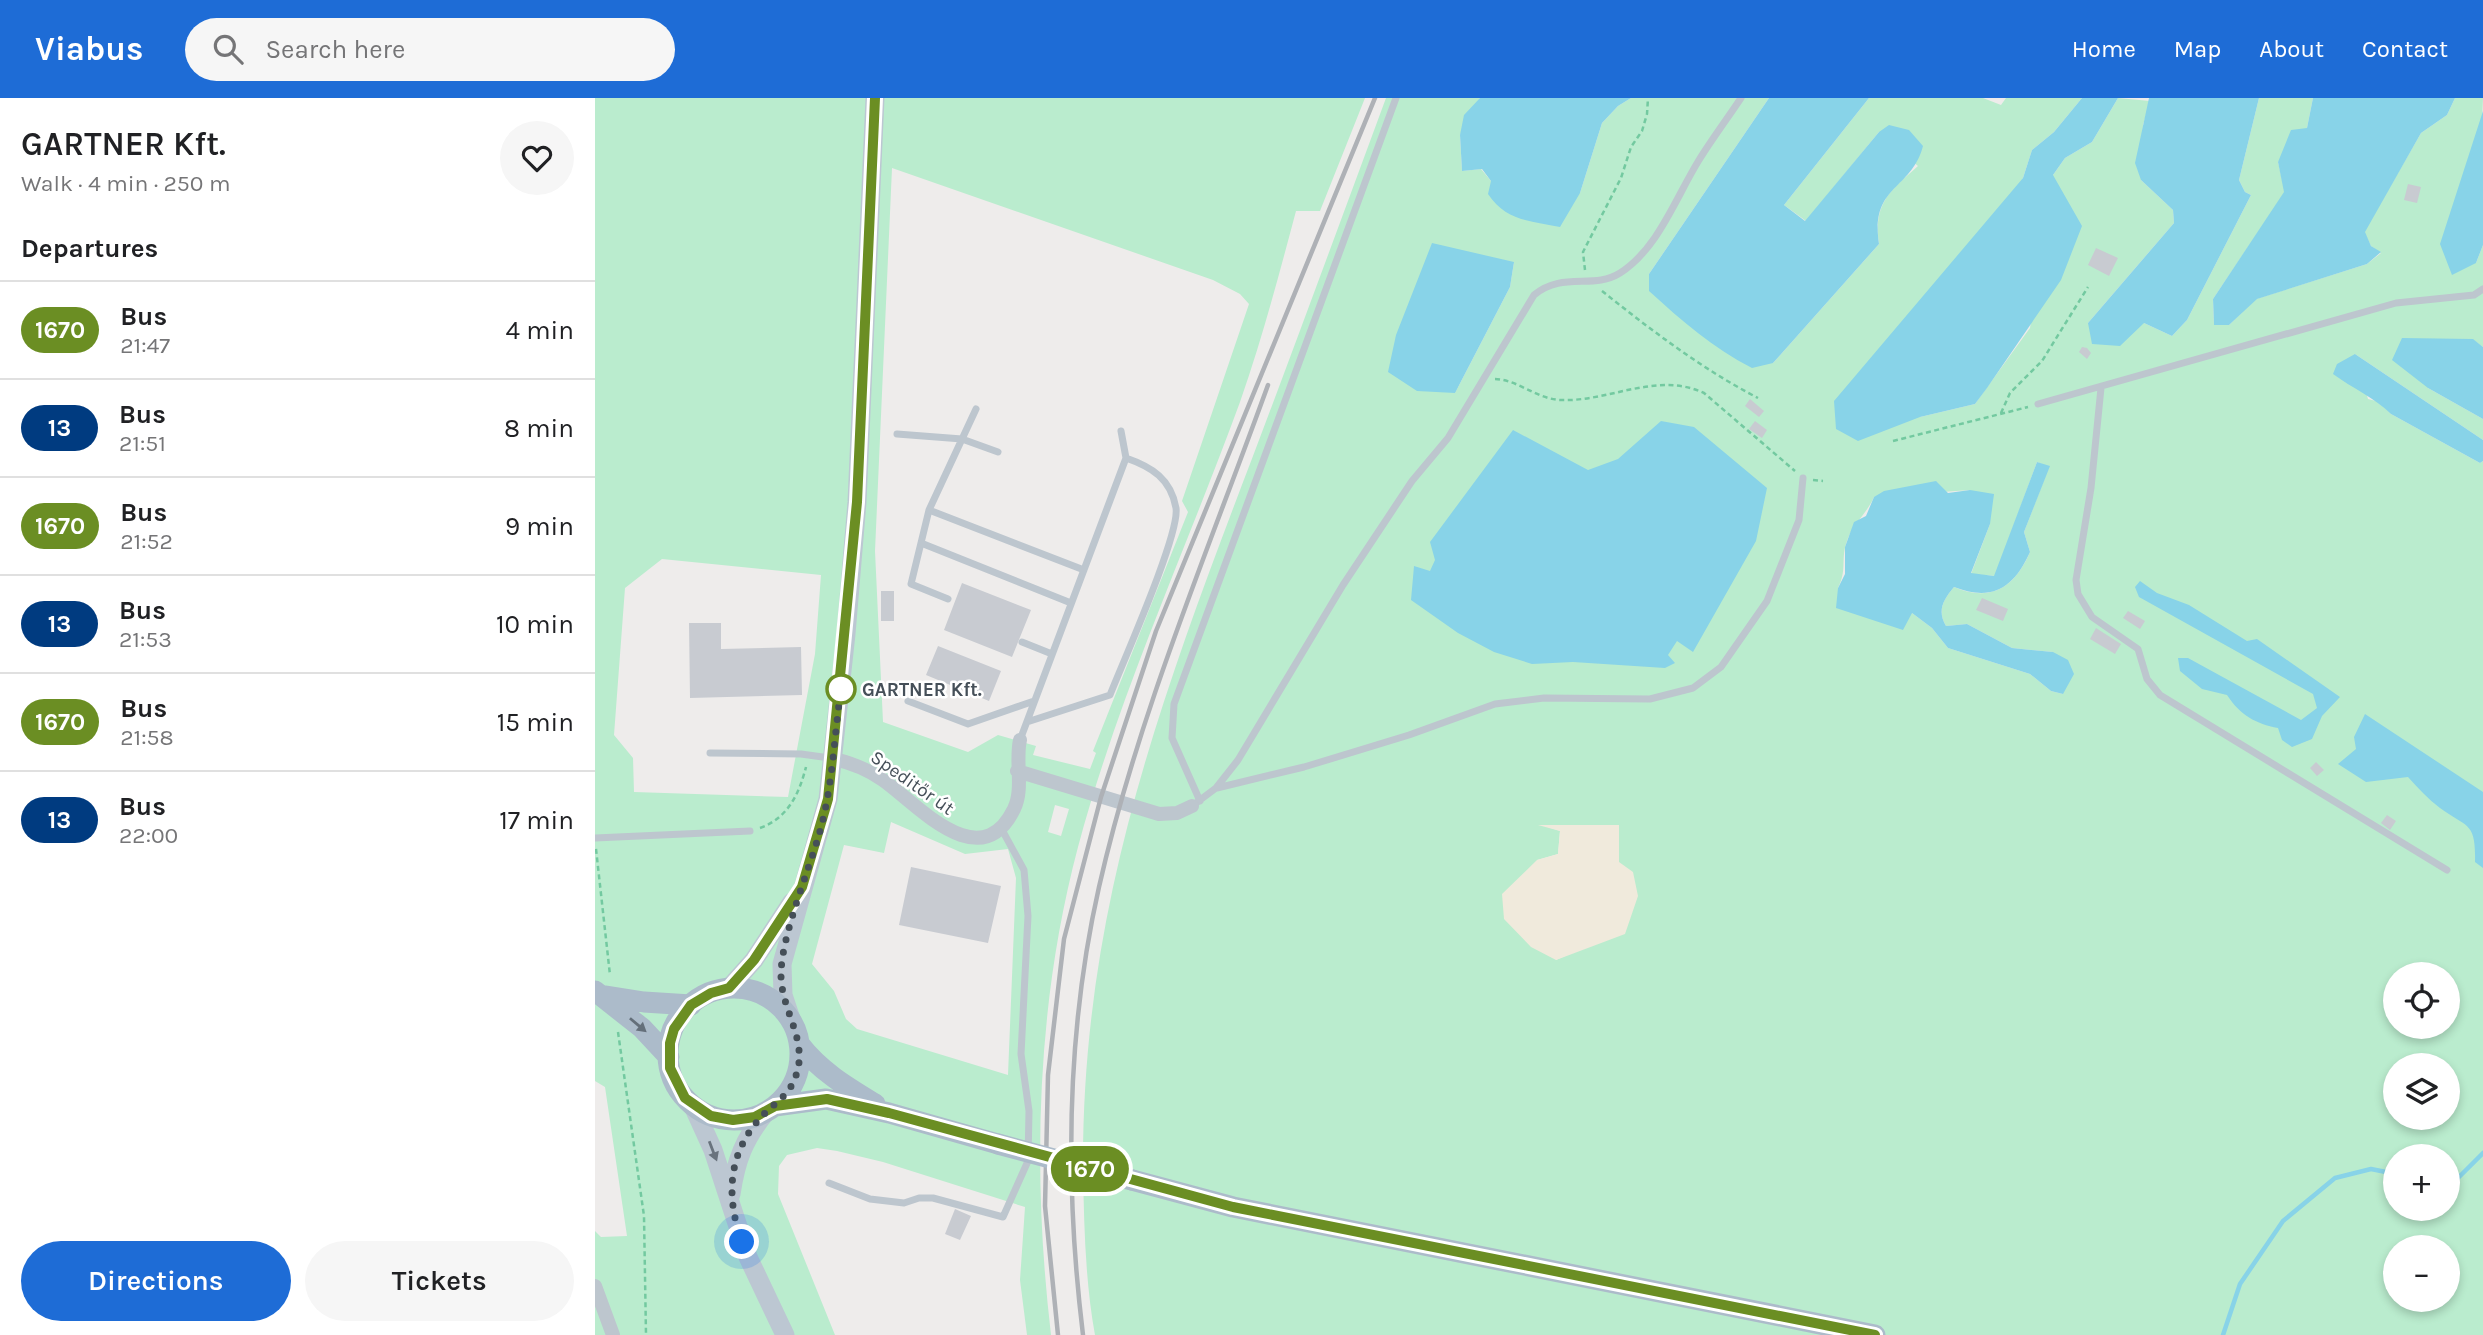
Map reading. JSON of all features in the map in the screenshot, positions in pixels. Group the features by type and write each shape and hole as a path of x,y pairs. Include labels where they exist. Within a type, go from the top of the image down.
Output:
{"main road":[{"path":"875,98 857,502 834,759 820,831 802,887 781,975 800,1045 813,1062 836,1080 889,1113"},
{"path":"729,988 754,960 802,887"},
{"path":"669,1057 674,1029 691,1005 711,993 729,988 761,994 784,1010 792,1022"},
{"path":"599,993 644,1003 691,1005"},
{"path":"599,993 657,1041 669,1057 678,1089 693,1106 730,1198 748,1257 785,1335"},
{"path":"730,1198 738,1153 749,1132 796,1077 800,1045"},
{"path":"693,1106 711,1116 733,1120 816,1099 889,1113 1233,1207 1875,1335"}],"street":[{"path":"1000,827 1017,799 1020,740"},
{"name":"Speditőr út","path":"834,759 866,769 907,798 925,816 957,835 979,837 1000,827"},
{"path":"1017,771 1159,814 1177,813 1196,803"},
{"path":"595,1286 613,1335"}],"lane":[{"path":"1396,98 1174,704 1172,738 1196,803 1216,788 1268,712 1343,585 1412,481 1448,438 1534,295 1551,283 1617,275 1629,266 1667,219 1699,161 1741,98"},
{"path":"2038,404 2396,303 2474,295 2483,289"},
{"path":"2101,388 2091,488 2076,580 2084,609 2138,649 2147,680 2160,695 2447,870"},
{"path":"948,600 911,584 929,510 976,409"},
{"path":"1020,740 1126,458 1121,431"},
{"path":"897,434 962,439 998,452"},
{"path":"1027,722 1110,695 1174,529 1176,509 1168,485 1154,470 1126,458"},
{"path":"1216,788 1317,763 1409,735 1495,704 1544,698 1650,699 1693,688 1721,667 1767,601 1799,520 1803,478"},
{"path":"929,510 1084,570"},
{"path":"921,543 1071,603"},
{"path":"1022,642 1052,654"},
{"path":"908,701 968,724 1034,701"},
{"path":"710,753 809,755 834,759"},
{"path":"829,1182 870,1199 904,1203 919,1198 933,1198 1003,1217 1023,1178 1028,1161 1029,1134 1021,1054 1027,887 1017,853 1000,827"},
{"path":"595,839 750,831"}],"path":[{"path":"1648,98 1647,114 1641,131 1631,147 1621,177 1583,252 1583,264 1589,280 1642,323 1730,383 1758,398"},
{"path":"2001,413 2010,393 2042,361 2088,287"},
{"path":"1485,379 1508,380 1541,397 1562,400 1668,383 1692,387 1704,393 1803,478"},
{"path":"1893,441 2038,404"},
{"path":"750,831 780,818 800,788 809,755"},
{"path":"595,839 610,975"},
{"path":"617,1029 644,1216 646,1335"}],"green space":[{"path":"595,98 1365,98 1320,211 1296,211 1240,402 1133,678 1078,847 1053,967 1042,1090 1041,1213 1051,1335 1027,1335 1020,1280 1025,1207 883,1162 817,1148 787,1155 779,1166 778,1194 835,1335 595,1335 595,1231 601,1237 627,1236 605,1087 595,1081","holes":["892,168 1213,280 1240,294 1249,304 1182,501 1188,512 1093,751 1096,753 1090,769 1033,755 1036,746 998,735 968,752 883,722 875,551","662,559 821,575 815,654 788,797 634,792 633,758 614,735 625,588","1055,805 1069,809 1061,836 1048,832","891,822 965,854 1008,849 1016,878 1008,1075 857,1029 846,1019 834,991 812,964 844,845 884,853"]},
{"path":"1386,98 1480,98 1460,135 1462,171 1481,169 1491,181 1580,193 1602,123 1618,106 1631,98 1769,98 1649,274 1773,363 1879,244 1881,208 1899,183 1918,166 1879,132 1806,221 1784,205 1869,98 1983,98 2001,105 2006,98 2082,98 2054,132 2032,150 2023,178 1920,417 1975,404 2030,328 2053,175 2065,158 2092,142 2118,98 2150,101 2143,125 2141,180 2173,210 2174,223 2088,323 2144,323 2172,336 2187,320 2251,195 2245,192 2239,180 2259,98 2313,98 2307,128 2278,162 2285,192 2213,299 2214,325 2229,325 2256,299 2367,264 2381,253 2371,246 2364,232 2421,133 2447,115 2455,98 2483,98 2476,263 2483,245 2483,347 2472,339 2428,388 2483,419 2483,440 2355,354 2368,399 2380,402 2391,414 2480,463 2483,461 2483,1335 1095,1335 1087,1272 1084,1209 1086,1071 1096,979 1112,890 1133,803 1159,717 1188,631","holes":["1514,262 1510,287 1455,393","2037,462 2049,467 2024,532 2030,552 2017,574 2009,583 1990,592 1967,592 1954,587 1944,601 1942,615 1946,626 1967,624 2012,648 2053,652 2063,694 2051,691 2030,674 1948,648 1932,628 1912,613 1838,588 1849,537 1874,497 1970,490 1990,524 1971,574 1995,576","1542,825 1619,825 1619,862 1585,947 1556,960 1537,860 1558,854 1560,831"]}],"sand":[{"path":"1538,825 1619,825 1619,862 1633,872 1638,896 1625,934 1556,960 1531,947 1504,919 1502,894 1537,860 1558,854 1560,831"}],"water":[{"path":"1480,98 1631,98 1618,106 1602,123 1580,193 1560,227 1511,215 1488,194 1491,181 1482,169 1462,171 1460,135 1464,115"},
{"path":"1769,98 1869,98 1784,205 1805,221 1879,132 1889,125 1909,130 1923,146 1910,172 1893,190 1880,210 1879,244 1773,363 1752,368 1698,333 1649,291 1649,274"},
{"path":"2082,98 2118,98 2092,142 2065,158 2053,175 2082,226 2061,280 1987,388 1975,404 1920,417 1858,441 1836,429 1834,401 2023,178 2032,150 2054,132"},
{"path":"2149,98 2259,98 2239,180 2245,192 2251,195 2187,320 2172,336 2144,323 2120,346 2092,344 2088,323 2174,223 2173,210 2141,180 2135,163"},
{"path":"2313,98 2455,98 2447,115 2421,133 2365,232 2371,246 2381,252 2367,264 2257,299 2229,325 2214,325 2213,299 2284,192 2278,162 2291,130 2307,128"},
{"path":"2483,111 2483,245 2476,263 2452,275 2440,244"},
{"path":"1432,243 1514,262 1510,287 1455,393 1417,391 1388,372 1396,335"},
{"path":"2402,338 2473,339 2483,347 2483,419 2428,388 2392,360"},
{"path":"2355,354 2483,440 2483,461 2480,463 2391,414 2333,374 2337,364"},
{"path":"1661,421 1694,427 1767,488 1756,541 1693,652 1677,641 1668,655 1675,663 1665,668 1573,662 1532,664 1494,652 1458,633 1411,600 1414,566 1430,571 1435,560 1430,542 1513,430 1588,470 1618,459"},
{"path":"2037,462 2050,466 2024,532 2030,552 2024,564 2009,583 1991,592 1980,593 1954,587 1944,601 1942,615 1946,626 1967,624 2012,648 2053,652 2068,660 2074,674 2063,694 2051,691 2030,674 1948,648 1932,628 1912,613 1903,630 1836,608 1838,588 1845,574 1845,547 1854,522 1866,516 1874,497 1884,491 1936,481 1948,493 1970,490 1994,494 1990,524 1971,573 1994,576"},
{"path":"2140,581 2157,593 2189,605 2247,641 2257,639 2340,697 2322,716 2312,739 2292,747 2282,740 2278,728 2249,718 2227,695 2202,689 2180,671 2178,658 2188,658 2301,720 2317,708 2313,694 2139,597 2135,587"},
{"path":"2365,714 2483,792 2483,868 2475,862 2474,839 2468,827 2436,805 2408,777 2366,782 2338,764 2356,749 2354,737"}],"building":[{"path":"2408,184 2421,187 2417,203 2404,200"},
{"path":"2096,248 2118,258 2109,276 2088,265"},
{"path":"2082,347 2091,353 2087,359 2079,352"},
{"path":"1750,399 1764,411 1759,417 1745,406"},
{"path":"1755,421 1767,430 1762,438 1749,429"},
{"path":"962,583 1031,610 1012,657 944,630"},
{"path":"881,591 894,591 894,621 881,621"},
{"path":"1982,598 2008,609 2003,621 1976,610"},
{"path":"2128,611 2145,621 2140,629 2123,618"},
{"path":"689,623 721,623 721,649 801,647 802,695 690,698"},
{"path":"2096,628 2121,644 2115,654 2090,639"},
{"path":"938,646 1001,671 989,701 926,675"},
{"path":"2316,762 2324,770 2317,776 2310,768"},
{"path":"2387,815 2396,821 2390,830 2381,823"},
{"path":"911,867 1001,886 988,943 899,925"},
{"path":"955,1209 971,1216 960,1240 945,1234"}],"waterway":[{"path":"2460,1176 2483,1153"},
{"path":"2223,1335 2240,1284 2283,1221 2335,1178 2371,1169 2383,1171"}],"railway":[{"path":"1058,1335 1045,1206 1048,1075 1064,939 1101,797 1156,631 1375,98"},
{"path":"1083,1335 1071,1167 1075,1054 1088,942 1099,887 1133,759 1268,385"}],"bus line":[{"name":"1670","path":"875,98 857,502 828,799 802,887 754,960 729,988 711,993 691,1005 674,1029 670,1043 670,1068 678,1089 685,1098 700,1111 733,1120 755,1117 775,1106 801,1100 827,1099 889,1113 1233,1207 1875,1335"}],"place":[{"name":"GARTNER Kft.","path":"841,689"}],"route":[{"path":"742,1242 730,1198 738,1153 749,1132 766,1112 785,1096 799,1066 800,1045 783,995 782,964 828,799 841,689"}]}
